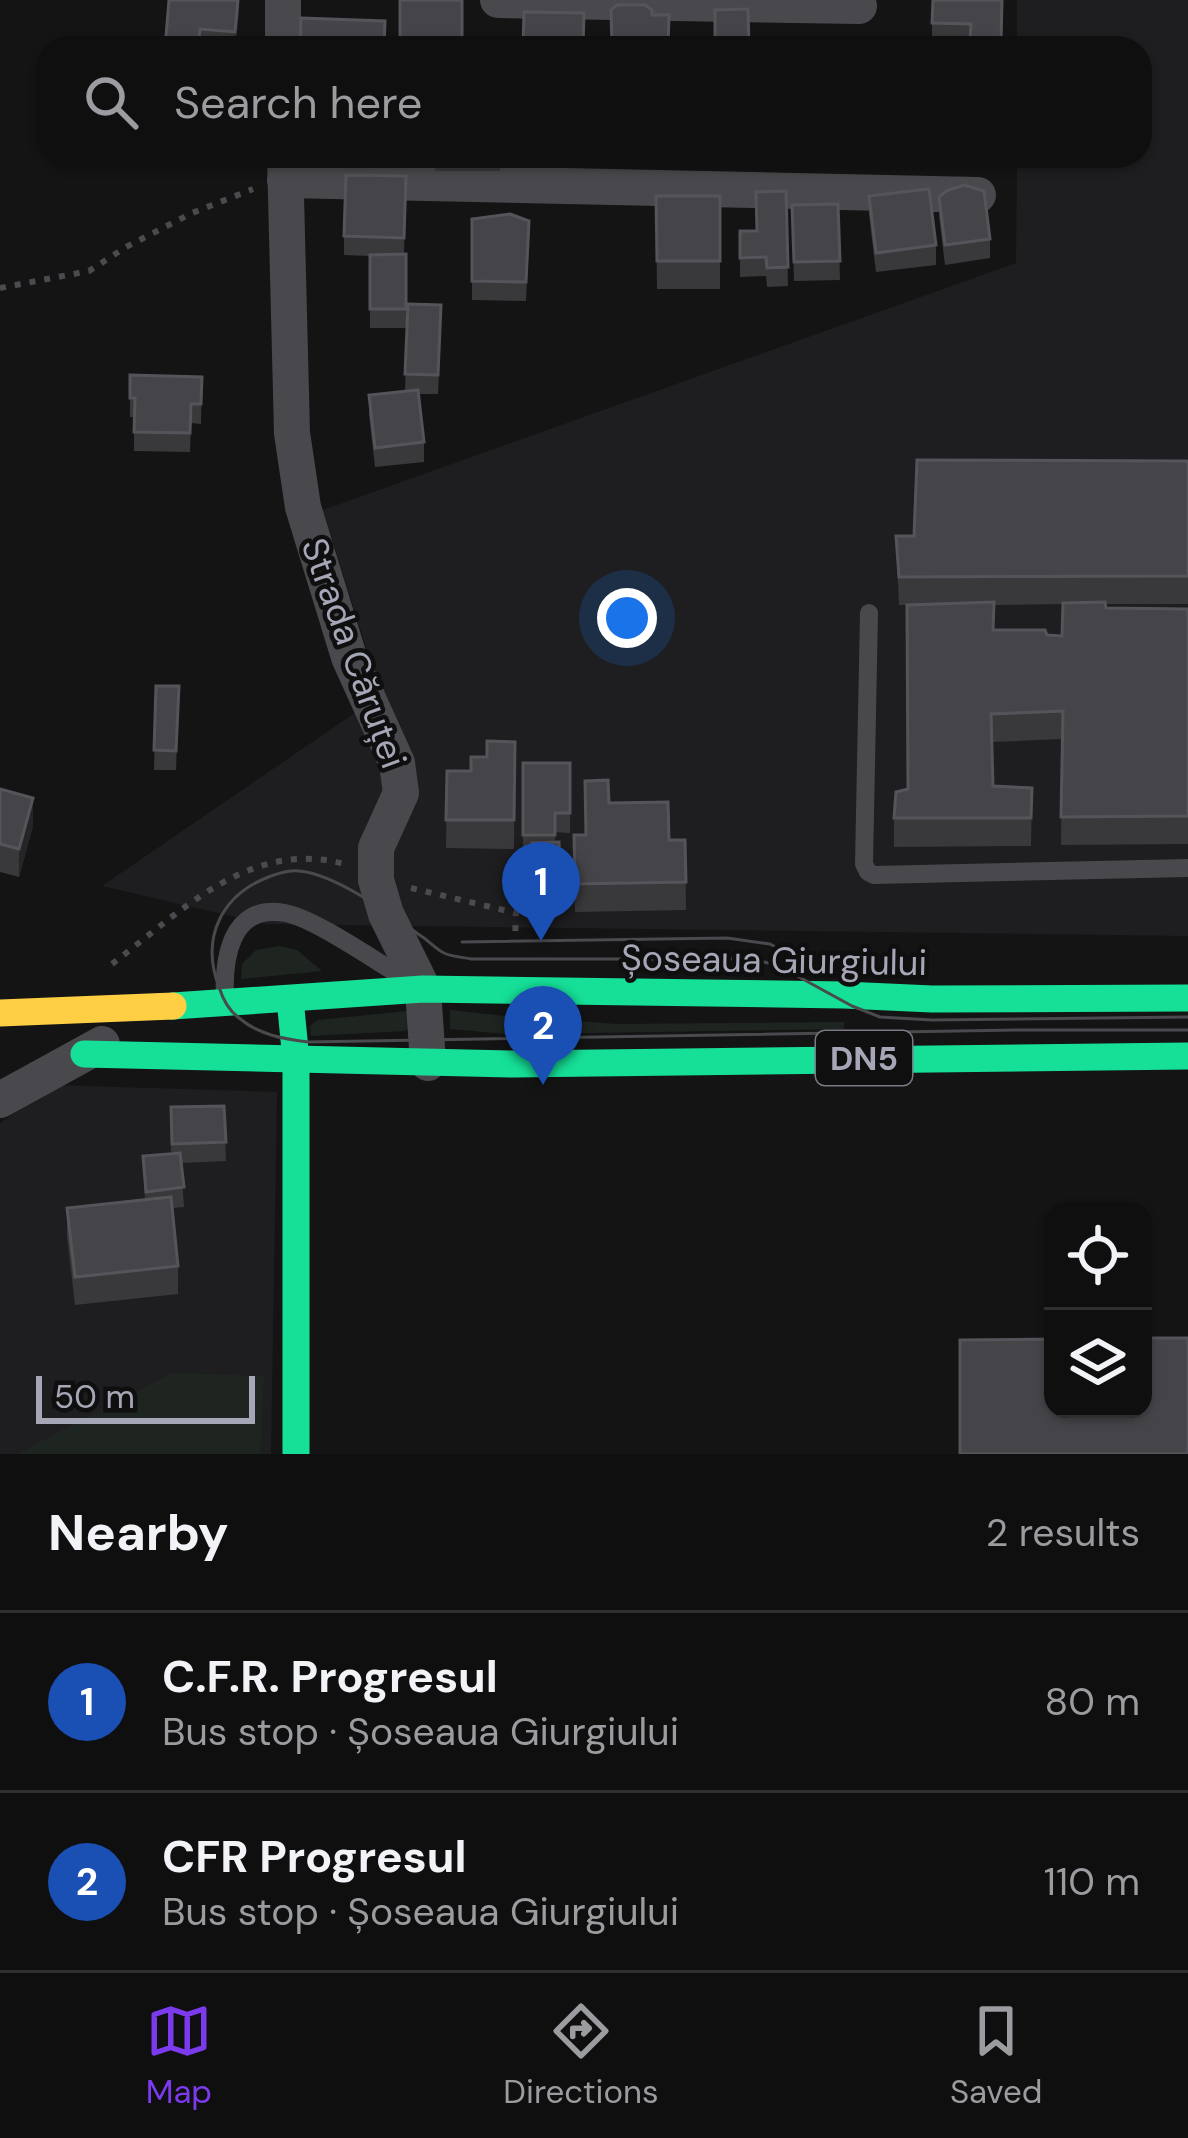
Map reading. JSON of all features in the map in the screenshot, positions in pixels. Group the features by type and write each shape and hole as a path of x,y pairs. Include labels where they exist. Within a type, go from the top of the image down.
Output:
{"main road":[{"name":"Șoseaua Giurgiului","path":"0,1013 173,1006 231,1021 290,999 423,989 844,994 933,1027 1188,1056"},
{"name":"Șoseaua Giurgiului","path":"42,1051 528,1064 1188,998"},
{"path":"290,999 286,1060 296,1454"}],"street":[{"path":"283,0 284,36"},
{"path":"497,0 859,7"},
{"path":"285,168 978,195"},
{"name":"Strada Căruței","path":"285,168 292,433 303,508 349,656 397,763 401,793 376,848 376,880 386,914 423,989 428,1063"},
{"path":"0,1100 173,1006"}],"lane":[{"path":"869,613 868,872 1188,868"},
{"path":"286,1060 258,1052 231,1021 224,975 227,950 248,920 263,913 284,913 304,920 423,989"}],"path":[{"path":"0,288 89,271 126,247 285,168"}],"shaded area":[{"path":"1017,0 1188,0 1188,936 266,924 102,886 381,695 323,510 1016,263 1017,168 1152,168 1152,36 1017,36"},
{"path":"279,946 297,950 322,971 241,979 242,964 256,950"},
{"path":"450,1010 505,1016 505,1034 450,1029"},
{"path":"408,1011 410,1026 405,1031 311,1036 310,1026 318,1020"},
{"path":"527,1017 616,1024 844,1022 844,1029 526,1034"},
{"path":"54,1085 277,1092 271,1454 0,1454 0,1123"},
{"path":"172,1373 264,1376 260,1454 17,1454"}],"building":[{"path":"169,0 238,0 235,32 200,29 199,36 166,36"},
{"path":"400,0 462,0 462,36 400,36"},
{"path":"933,0 1002,0 1001,36 970,36 971,24 932,23"},
{"path":"617,5 645,5 652,15 669,15 668,36 612,36 611,10"},
{"path":"748,9 749,36 715,36 715,10"},
{"path":"524,12 584,13 583,36 523,36"},
{"path":"301,18 385,21 384,36 300,36"},
{"path":"346,175 406,176 404,238 344,236"},
{"path":"964,185 984,191 990,239 945,245 939,197"},
{"path":"929,189 936,245 876,253 869,196"},
{"path":"786,191 788,267 767,268 766,257 740,258 740,231 757,231 756,192"},
{"path":"656,196 720,196 720,261 657,261"},
{"path":"838,204 840,261 794,262 792,205"},
{"path":"510,214 529,221 526,282 472,281 472,219"},
{"path":"406,254 406,309 370,309 370,255"},
{"path":"408,304 441,305 438,375 405,374"},
{"path":"130,375 202,377 201,404 191,404 190,433 134,432"},
{"path":"418,390 424,442 375,448 369,395"},
{"path":"917,460 1188,461 1188,576 899,577 896,536 914,536"},
{"path":"994,602 993,630 1045,630 1047,635 1062,636 1063,603 1188,609 1188,816 1061,817 1063,711 991,714 993,786 1032,788 1031,818 894,818 896,792 908,789 907,605"},
{"path":"156,686 179,686 176,751 154,750"},
{"path":"487,741 515,742 514,820 446,820 447,771 471,771 471,757 487,757"},
{"path":"523,763 570,763 570,813 555,813 555,835 523,835"},
{"path":"608,780 609,803 668,802 669,840 685,840 686,882 575,884 574,835 586,835 585,781"},
{"path":"0,789 33,798 19,849 0,844"},
{"path":"559,842 561,892 533,893 532,843"},
{"path":"224,1106 226,1142 172,1144 171,1107"},
{"path":"180,1153 184,1187 146,1192 143,1156"},
{"path":"171,1197 178,1266 75,1277 67,1208"},
{"path":"1152,1338 1188,1338 1188,1454 960,1454 960,1340 1044,1339 1044,1418 1152,1418"}],"tram line":[{"path":"1188,1017 880,1017 779,966 753,959 471,959 444,953 363,897 329,879 299,871 271,876 240,894 219,920 212,951 221,992 235,1015 263,1032 308,1042 1188,1030"},
{"path":"462,942 727,938 770,944 800,960"}],"traffic: fast":[{"path":"173,1006 423,989 932,999 1188,998"},
{"path":"290,999 296,1060 296,1454"},
{"path":"84,1054 513,1064 1188,1056"}],"traffic: slow":[{"path":"0,1013 173,1006"}],"place":[{"name":"C.F.R. Progresul","path":"541,941"},
{"name":"CFR Progresul","path":"543,1085"}]}
